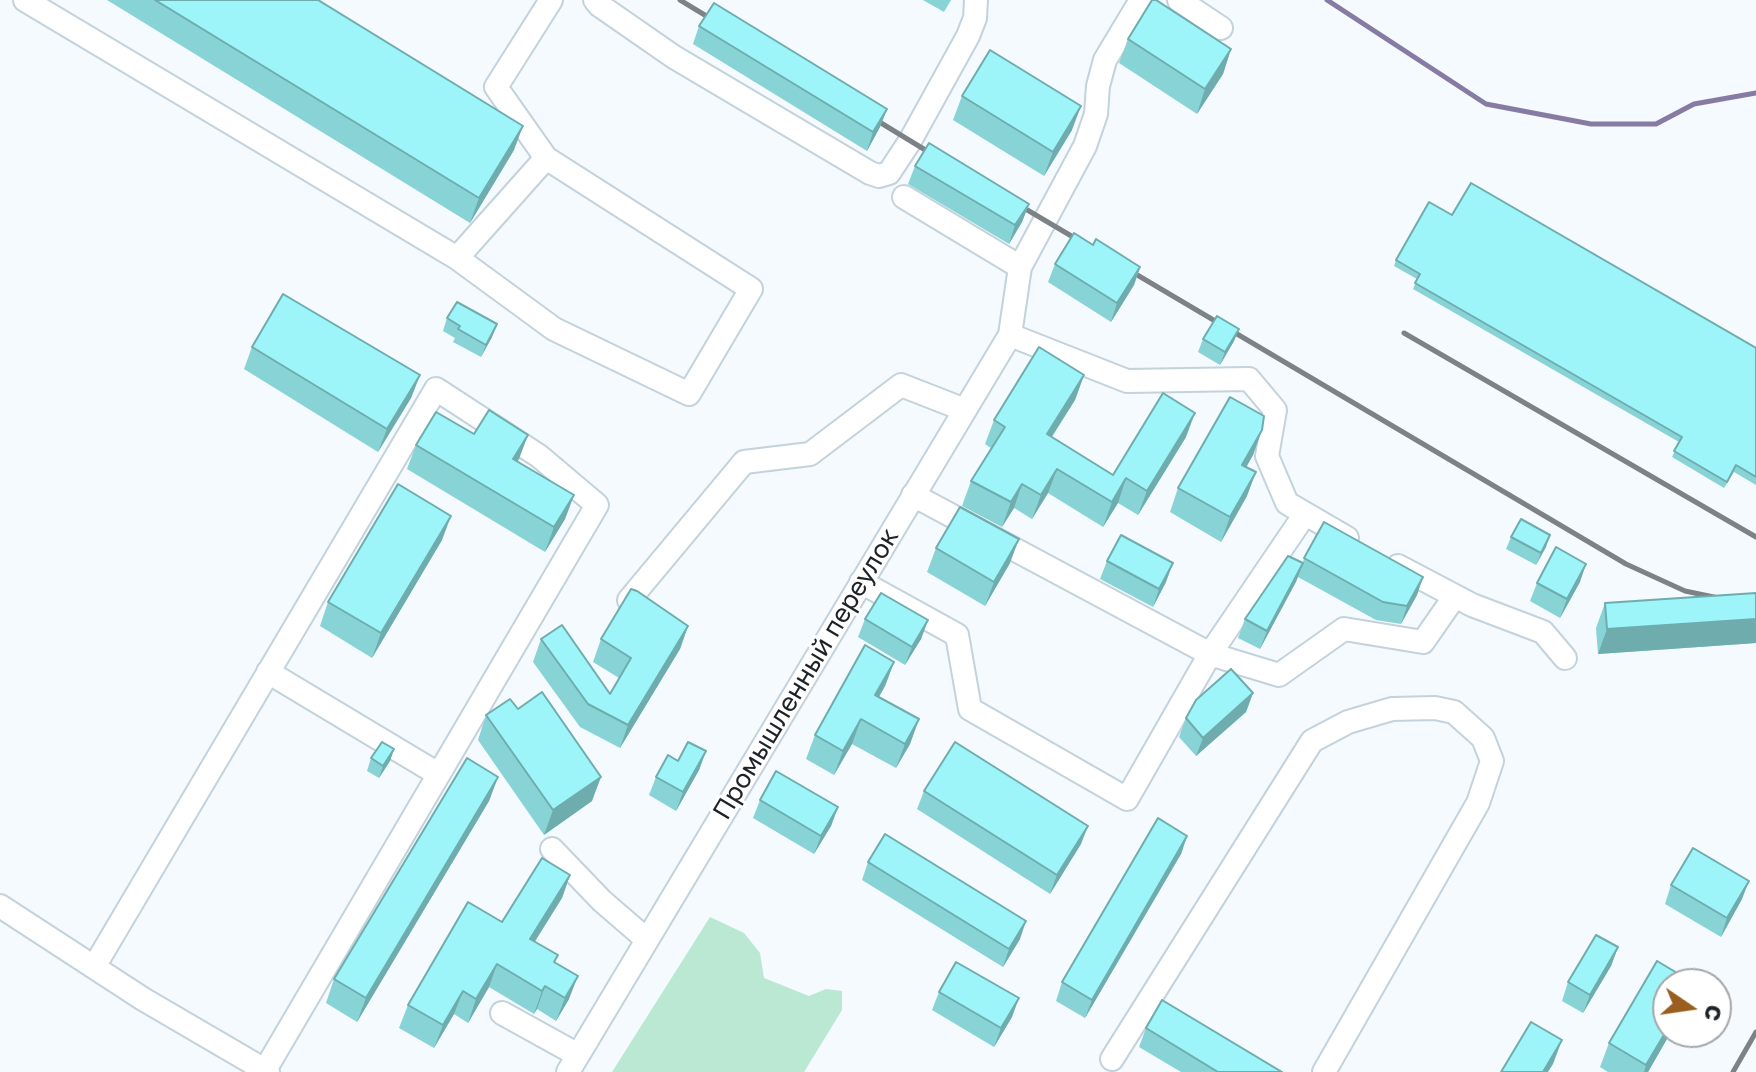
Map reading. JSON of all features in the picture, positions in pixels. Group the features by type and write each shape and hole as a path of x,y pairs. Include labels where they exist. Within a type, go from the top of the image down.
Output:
{"street":[{"path":"25,0 457,258 554,329 689,394 751,289 546,158 496,87 551,0"},
{"path":"595,0 674,57 879,176 889,173 910,141 961,50 975,18 976,0"},
{"name":"Промышленный переулок","path":"573,1064 1010,335 1020,267 1085,146 1096,114 1098,86 1105,60 1141,0"},
{"path":"1179,0 1221,28"},
{"path":"457,258 546,158"},
{"path":"904,197 1020,267"},
{"path":"1010,335 1127,381 1249,379 1275,410 1267,456 1287,503 1455,596 1543,632 1565,658"},
{"path":"629,600 744,462 810,454 901,385 965,410"},
{"path":"0,906 94,967 267,1071 597,505 539,456 436,389 94,967"},
{"path":"913,495 1210,654 1279,675 1344,629 1423,642 1455,596"},
{"path":"861,582 957,635 970,709 1127,799 1210,654 1305,514"},
{"path":"268,672 438,774"},
{"path":"1112,1059 1312,741 1348,722 1392,709 1435,708 1454,712 1483,738 1492,761 1478,803 1324,1072"},
{"path":"552,849 602,901 646,939"},
{"path":"502,1013 573,1064"}],"green space":[{"path":"710,917 744,933 760,953 764,978 809,996 826,989 842,991 842,1010 804,1072 612,1072"}],"building":[{"path":"155,0 318,0 523,126 479,198"},
{"path":"1152,0 1231,49 1205,89 1128,39"},
{"path":"714,3 887,109 873,132 699,26"},
{"path":"990,50 1081,106 1053,152 962,96"},
{"path":"929,143 1029,204 1015,225 915,166"},
{"path":"1471,183 1756,348 1756,477 1736,465 1727,482 1674,451 1682,437 1415,283 1420,274 1396,260 1429,202 1452,215"},
{"path":"1074,233 1093,245 1096,239 1140,267 1117,303 1055,264"},
{"path":"283,294 420,375 387,429 252,347"},
{"path":"457,302 497,324 486,345 458,329 460,326 447,318"},
{"path":"1217,316 1239,329 1225,352 1203,339"},
{"path":"1039,347 1084,375 1047,434 1113,475 1163,393 1195,413 1147,491 1126,478 1112,502 1057,469 1041,495 1022,484 1011,502 971,481 1005,427 994,420"},
{"path":"1230,397 1264,416 1262,430 1242,465 1256,472 1230,517 1178,488"},
{"path":"489,410 528,435 513,459 574,495 554,527 416,445 436,412 474,434"},
{"path":"398,484 451,516 381,633 328,602"},
{"path":"960,507 1019,539 994,582 936,548"},
{"path":"1521,519 1550,535 1541,553 1511,537"},
{"path":"1324,522 1423,577 1407,606 1383,602 1304,558"},
{"path":"1121,535 1173,563 1159,589 1107,561"},
{"path":"1556,547 1586,564 1567,599 1537,583"},
{"path":"1288,556 1303,563 1267,631 1245,619"},
{"path":"631,589 688,626 628,725 588,704 541,639 562,625 610,694 631,658 601,639"},
{"path":"881,593 928,620 912,647 865,619"},
{"path":"1756,593 1756,619 1607,629 1605,603"},
{"path":"865,645 894,662 875,695 919,719 905,744 861,719 843,751 815,735"},
{"path":"1231,669 1253,693 1203,738 1186,718 1196,700"},
{"path":"542,692 601,777 553,810 486,715 510,699 518,709"},
{"path":"382,742 394,749 383,766 371,758"},
{"path":"688,742 706,751 683,792 656,777 668,755 678,761"},
{"path":"955,742 1088,826 1057,875 924,791"},
{"path":"467,758 498,777 366,998 334,979"},
{"path":"776,771 838,807 821,836 760,800"},
{"path":"1158,818 1187,836 1092,1000 1062,982"},
{"path":"885,834 1026,921 1009,949 868,862"},
{"path":"1693,848 1749,881 1727,918 1671,885"},
{"path":"542,858 570,875 530,939 558,955 554,962 578,976 565,998 545,986 542,991 497,964 476,999 463,991 443,1025 408,1005 468,902 502,922"},
{"path":"1596,935 1618,947 1590,995 1568,982"},
{"path":"1657,961 1669,968 1653,968"},
{"path":"956,962 1019,998 1001,1028 939,992"},
{"path":"1652,970 1652,1048 1656,1048 1646,1065 1609,1043"},
{"path":"1162,1000 1282,1072 1218,1072 1146,1028"},
{"path":"1531,1022 1562,1040 1543,1072 1501,1072"}],"waterway":[{"path":"1327,0 1486,104 1591,124 1656,124 1694,104 1756,93"}],"railway":[{"path":"680,0 723,26"},
{"path":"863,112 945,162"},
{"path":"1007,198 1090,247"},
{"path":"1117,263 1626,564 1685,591 1756,603"},
{"path":"1404,333 1756,537"},
{"path":"1733,1072 1756,1032"}]}
